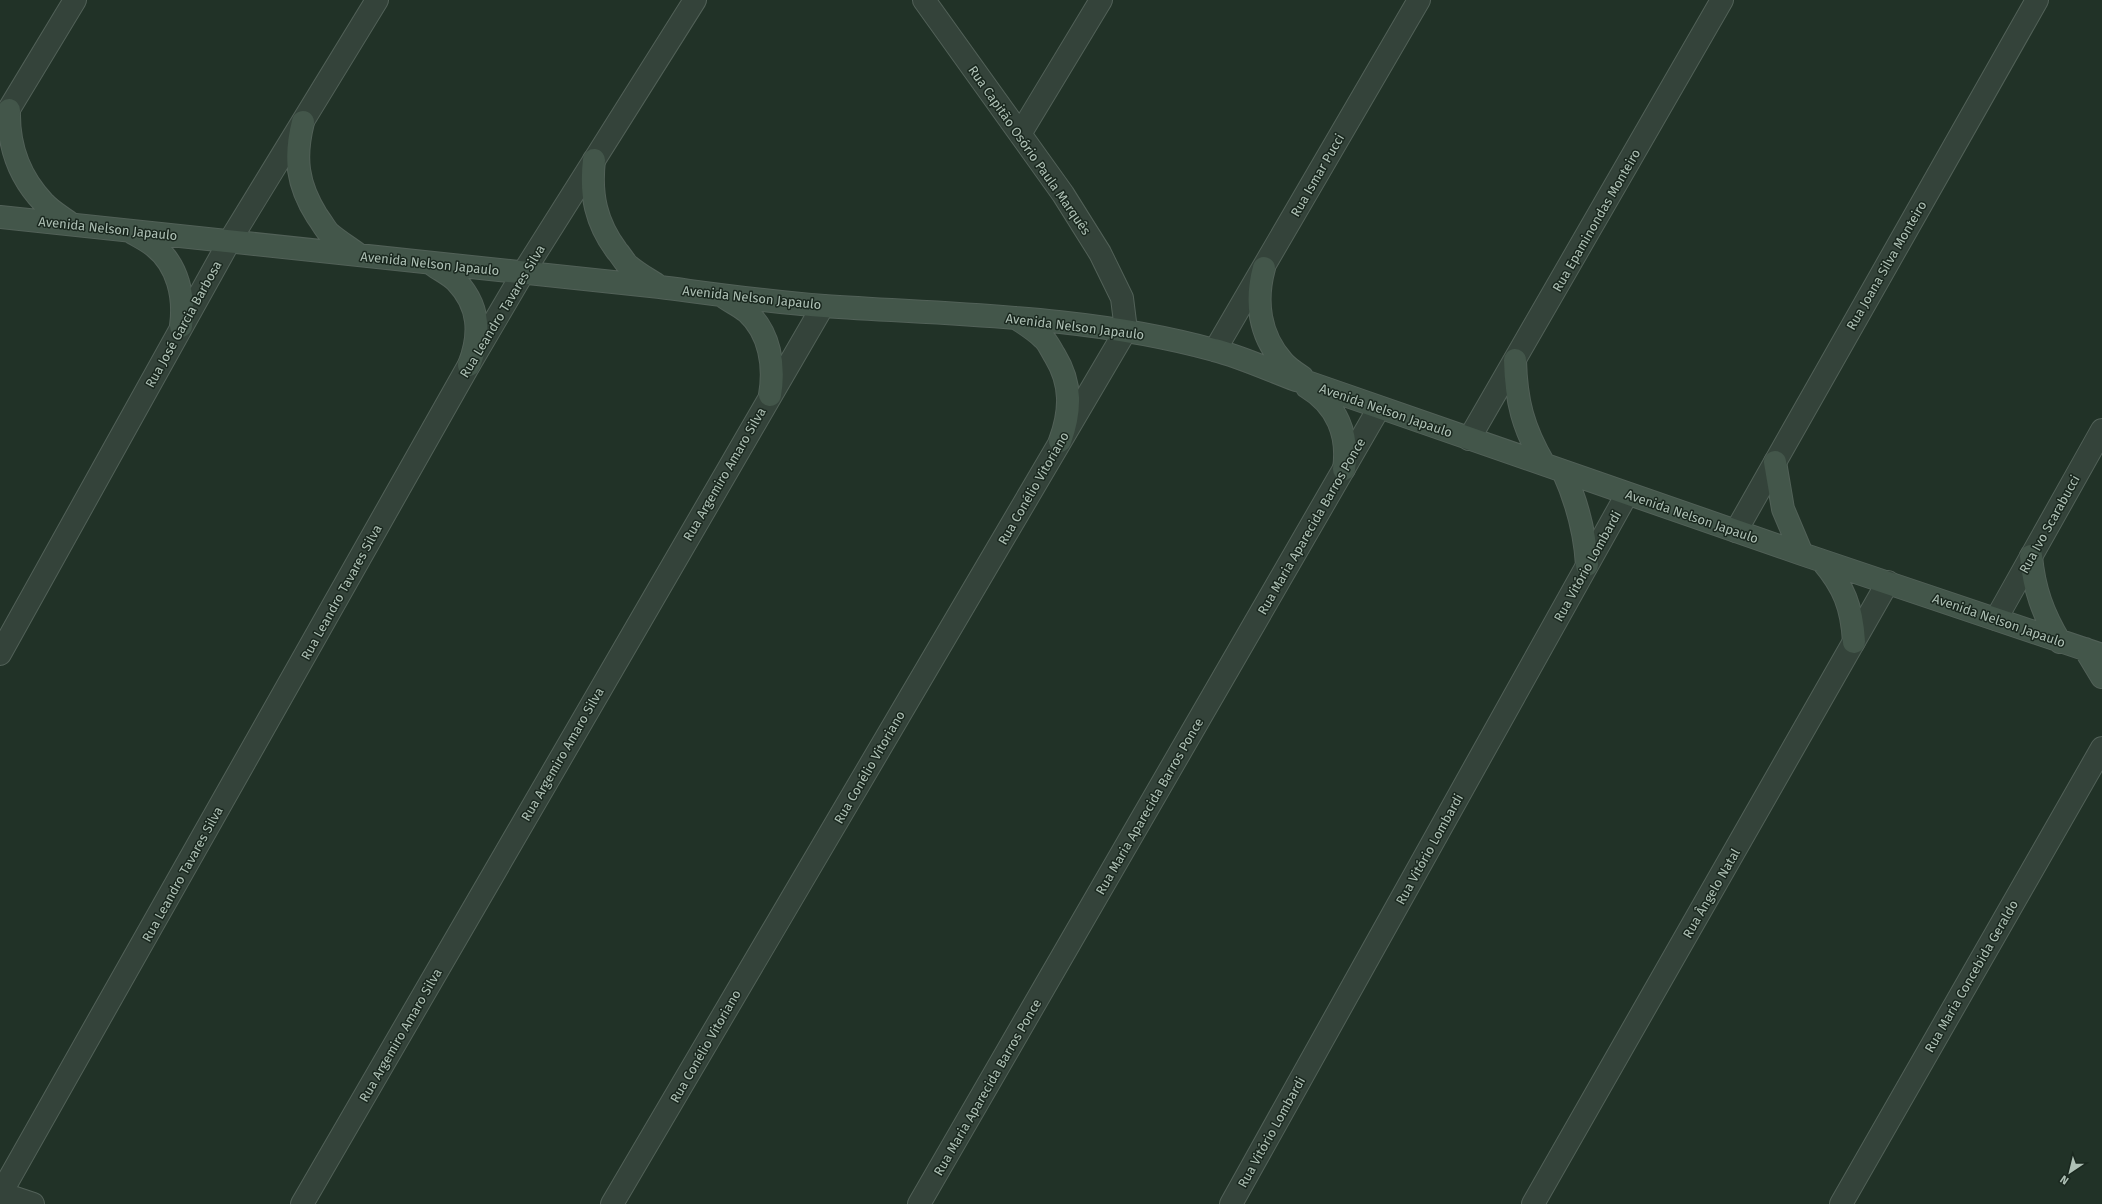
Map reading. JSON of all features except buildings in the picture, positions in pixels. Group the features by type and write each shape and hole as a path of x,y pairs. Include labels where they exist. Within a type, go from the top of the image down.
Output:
{"main road":[{"path":"4,117 11,144 23,176 44,204 72,224"},
{"path":"303,122 298,142 298,162 300,181 307,199 328,232 360,255"},
{"path":"594,160 592,179 593,198 605,235 628,265 660,287"},
{"name":"Avenida Nelson Japaulo","path":"0,217 360,255 430,264 660,287 723,296 823,306 1015,317 1126,330 1215,350 1303,382 1822,561 1888,582 2060,642 2094,652"},
{"path":"130,231 155,247 173,269 183,297 181,326"},
{"path":"430,264 456,280 473,306 478,336 469,365"},
{"path":"1264,268 1258,301 1265,334 1283,362 1303,382 1319,394 1336,416 1342,428 1345,442 1344,469"},
{"path":"723,296 747,312 764,337 772,366 770,395"},
{"path":"1015,317 1044,339 1063,370 1068,388 1069,406 1066,424 1060,441"},
{"path":"1515,360 1516,388 1521,415 1530,440 1554,468 1580,516 1586,540 1587,565"},
{"path":"1775,462 1783,508 1802,554"},
{"path":"2031,556 2033,578 2039,600 2048,622 2060,642"},
{"path":"1822,561 1837,578 1847,598 1853,620 1854,642"},
{"path":"2094,652 2102,677"}],"street":[{"path":"4,117 75,0"},
{"name":"Rua José Garcia Barbosa","path":"0,654 229,242 377,0"},
{"name":"Rua Leandro Tavares Silva","path":"1,1193 469,365 523,273 695,0"},
{"name":"Rua Capitão Osório Paula Marquês","path":"924,0 1063,194 1100,253 1122,298 1126,330"},
{"path":"1020,134 1101,0"},
{"name":"Rua Ismar Pucci","path":"1215,350 1264,268 1418,0"},
{"name":"Rua Epaminondas Monteiro","path":"1469,439 1722,0"},
{"name":"Rua Joana Silva Monteiro","path":"1736,531 2037,0"},
{"name":"Rua Argemiro Amaro Silva","path":"302,1204 823,306"},
{"name":"Rua Conélio Vitoriano","path":"612,1204 1126,330"},
{"name":"Rua Maria Aparecida Barros Ponce","path":"919,1204 1379,408"},
{"name":"Rua Ivo Scarabucci","path":"1996,619 2102,430"},
{"name":"Rua Vitório Lombardi","path":"1231,1204 1627,494"},
{"name":"Rua Ângelo Natal","path":"1533,1204 1888,582"},
{"name":"Rua Maria Concebida Geraldo","path":"1841,1204 2102,748"},
{"path":"1,1193 33,1204"}]}
